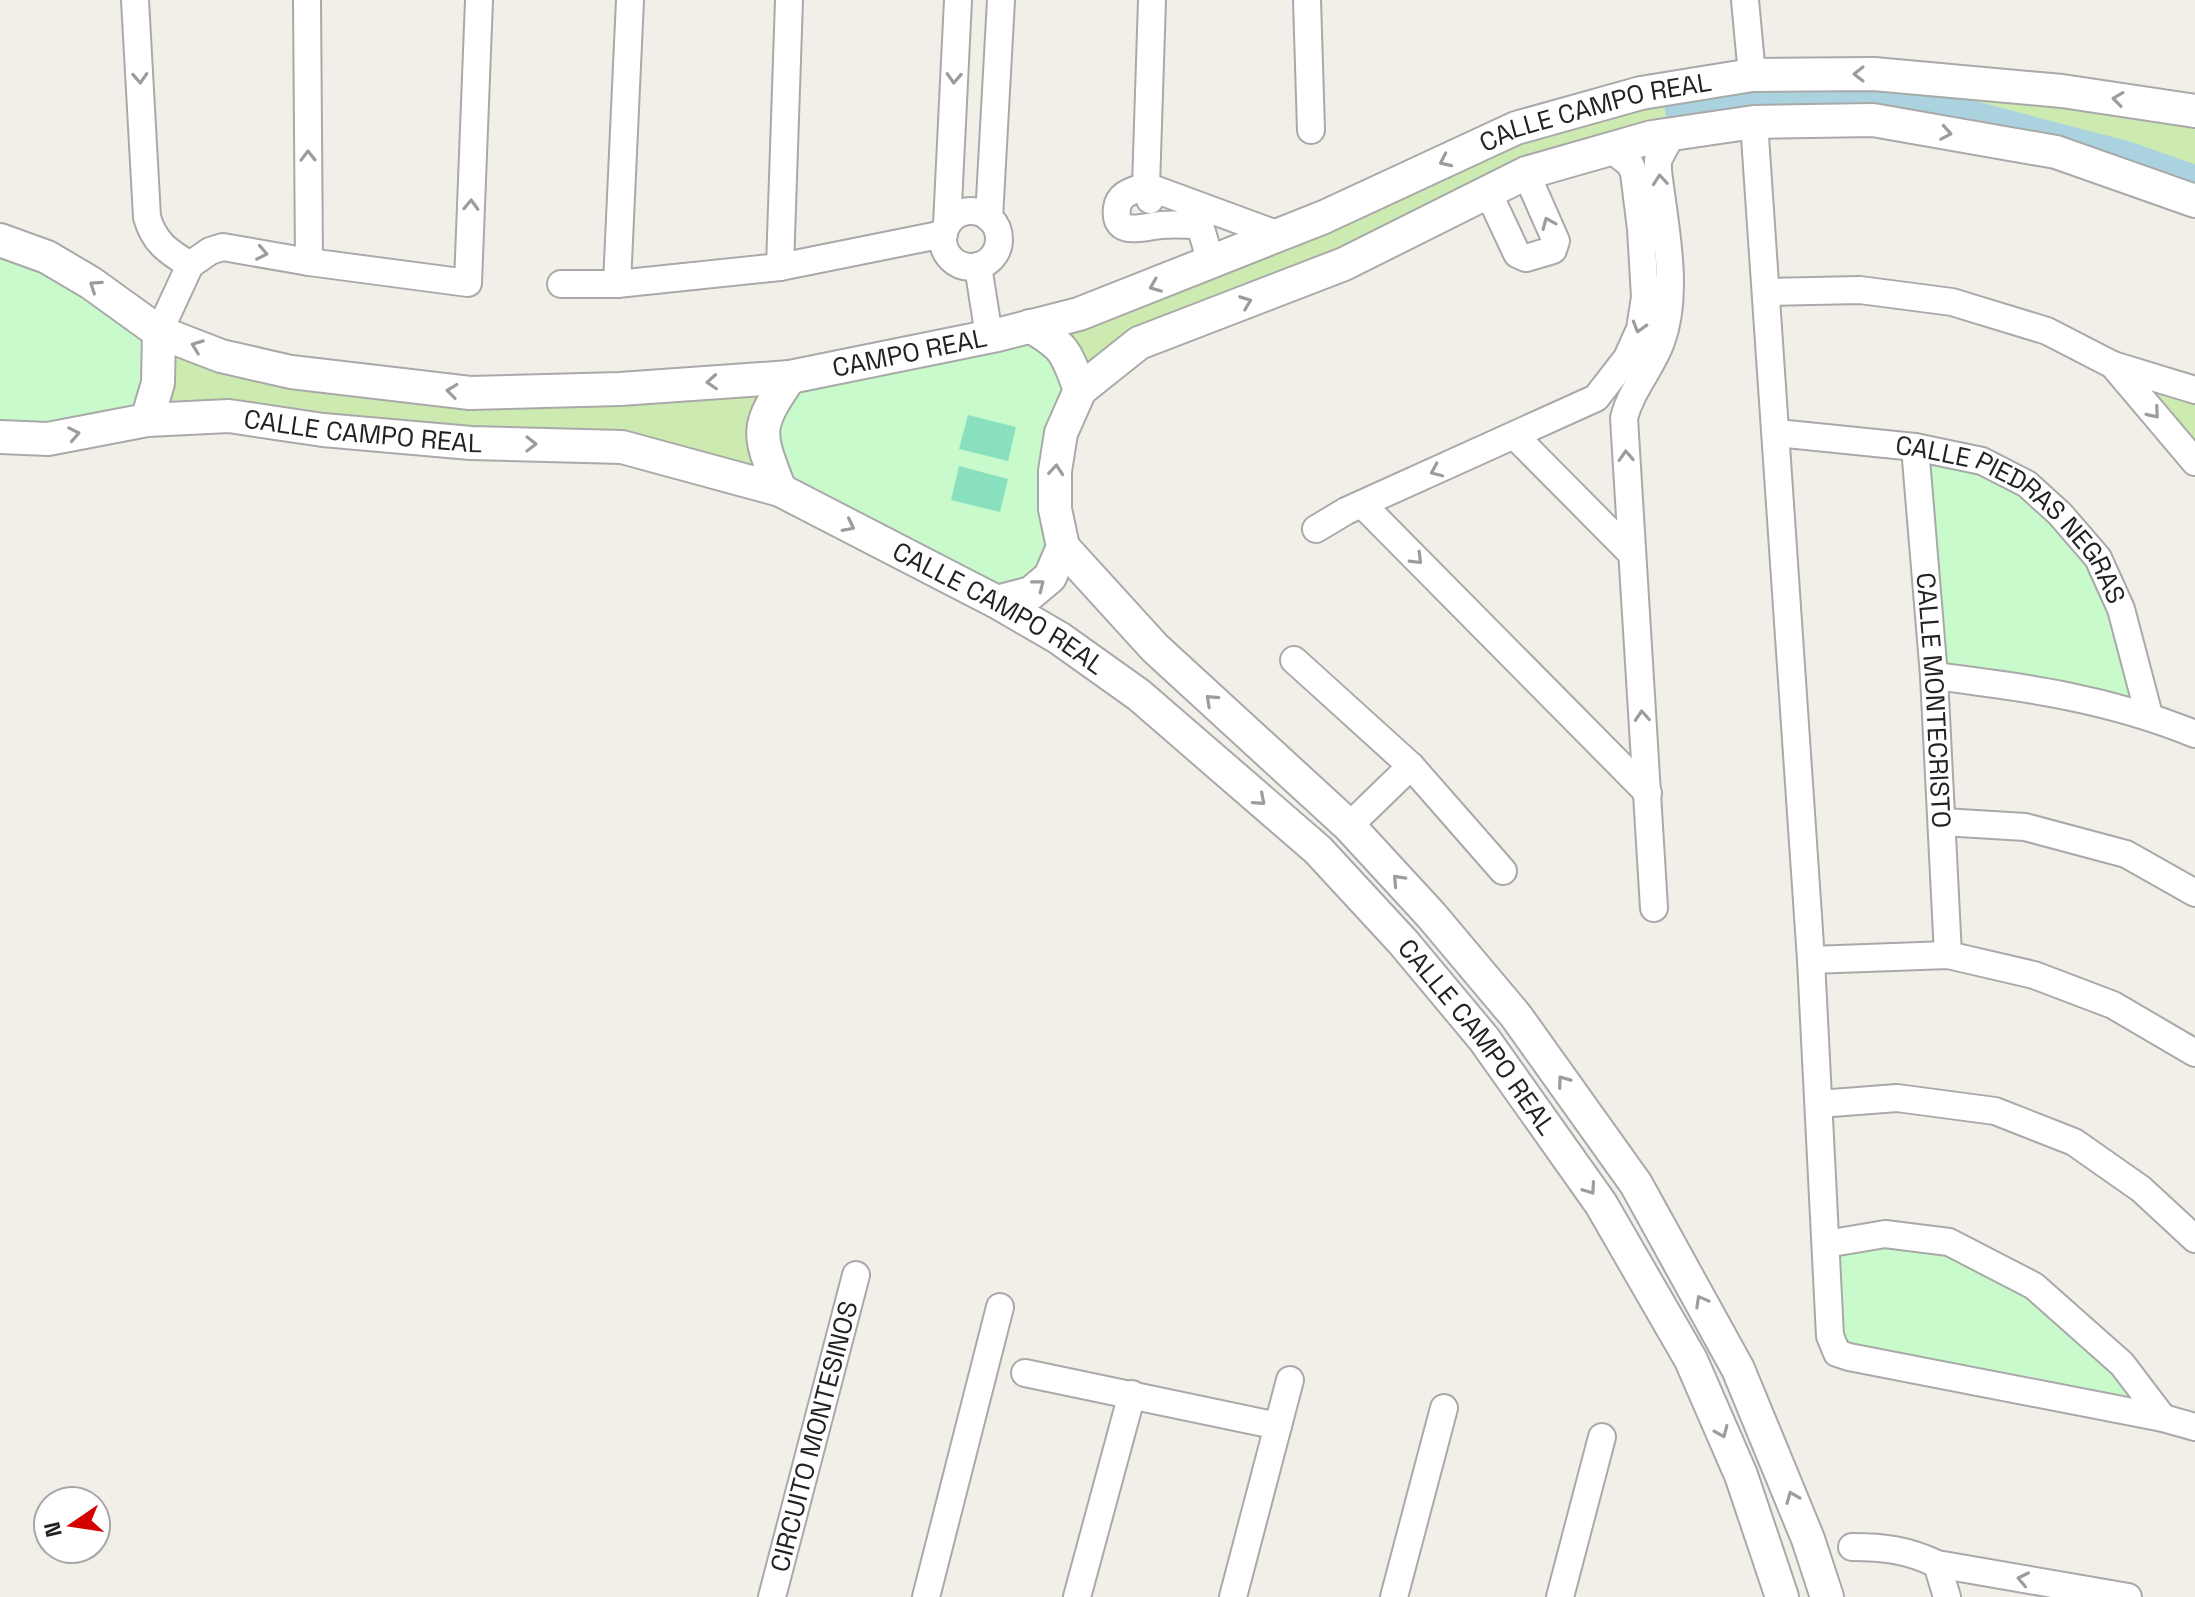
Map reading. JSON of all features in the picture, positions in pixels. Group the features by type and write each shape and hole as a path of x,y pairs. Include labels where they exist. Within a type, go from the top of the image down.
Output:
{"street":[{"path":"135,0 147,217 151,232 162,247 190,265"},
{"path":"307,0 309,262"},
{"path":"147,420 158,383 159,332 190,265 210,251 223,247 468,283 479,0"},
{"path":"617,284 630,0"},
{"path":"780,267 789,0"},
{"path":"561,284 617,284 780,267 946,229 953,217 971,211 989,218 995,226 998,244 989,261 978,266 961,265 953,261 943,244 946,229 958,0"},
{"path":"989,218 1001,0"},
{"path":"1152,0 1146,186 1159,225"},
{"path":"1307,0 1311,130"},
{"path":"1745,0 1752,75"},
{"name":"CALLE CAMPO REAL","path":"1030,326 1079,314 1324,217 1516,128 1641,93 1752,75 1874,74 2062,91 2195,111"},
{"name":"CALLE CAMPO REAL","path":"1080,390 1139,343 1344,264 1526,173 1672,134 1754,122 1873,120 2056,152 2195,201"},
{"path":"1754,122 1811,960 1830,1336 1837,1353 2195,1427"},
{"path":"1654,908 1624,418 1628,399 1648,373 1662,339 1671,298 1657,280 1654,235 1658,160 1672,134"},
{"path":"1611,149 1630,164 1654,235"},
{"path":"1488,192 1517,254 1526,258 1553,250 1556,241 1526,173"},
{"path":"1201,216 1136,231 1123,225 1116,215 1118,202 1124,194 1146,186 1201,216 1279,235"},
{"path":"1201,216 1211,263"},
{"name":"CALLE CAMPO REAL","path":"0,240 47,257 91,283 159,332 221,356 291,372 470,393 620,389 790,377"},
{"path":"978,266 989,336"},
{"path":"1316,529 1362,504 1596,398 1627,358 1640,329 1645,297 1657,280"},
{"path":"1767,292 1860,290 1952,302 2047,331 2113,365 2195,390"},
{"path":"997,602 1031,593 1050,577 1063,547 1055,509 1055,471 1061,433 1080,390 1065,350 1055,340 1030,326"},
{"name":"CAMPO REAL","path":"790,377 1030,326"},
{"path":"2113,365 2195,462"},
{"path":"780,490 764,449 762,429 767,410 790,377"},
{"path":"1596,398 1624,418"},
{"name":"CALLE CAMPO REAL","path":"0,437 48,439 147,420 229,416 355,434 471,443 622,447 780,490 997,602 1059,638 1139,695 1318,850 1403,942 1484,1039 1601,1204 1691,1360 1741,1475 1782,1597"},
{"name":"CALLE PIEDRAS NEGRAS","path":"1777,433 1915,447 1982,461 2027,484 2060,514 2098,558 2121,609 2149,715"},
{"path":"1515,436 1631,553"},
{"name":"CALLE MONTECRISTO","path":"1915,447 1934,676 1948,955"},
{"path":"1362,504 1648,793"},
{"name":"CALLE CAMPO REAL","path":"1063,547 1155,648 1349,826 1431,915 1544,1054 1636,1184 1738,1369 1808,1539 1827,1597"},
{"path":"1294,660 1411,766 1503,871"},
{"path":"1934,676 2040,689 2149,715 2195,734"},
{"path":"1349,826 1411,766"},
{"path":"1943,822 2025,827 2126,854 2195,893"},
{"path":"1811,960 1948,955 2034,975 2113,1005 2195,1053"},
{"path":"1819,1104 1897,1098 1995,1111 2074,1142 2141,1189 2195,1239"},
{"path":"1826,1244 1885,1234 1949,1242 1963,1249 2034,1286 2122,1364 2163,1418"},
{"name":"CIRCUITO MONTESINOS","path":"772,1597 856,1275"},
{"path":"926,1597 1000,1307"},
{"path":"1025,1373 1278,1426"},
{"path":"1233,1597 1290,1380"},
{"path":"1077,1597 1132,1394"},
{"path":"1394,1597 1444,1408"},
{"path":"1560,1597 1602,1437"},
{"path":"1769,1554 1808,1539"},
{"path":"1852,1547 1890,1547 1914,1553 1937,1564 2128,1597"},
{"path":"1937,1564 1947,1597"}],"green space":[{"path":"1752,75 2195,111 2195,201 1873,120 1652,137 1139,343 1080,390 1055,340 1079,314 1516,128"},
{"path":"0,240 159,332 147,420 0,437"},
{"path":"159,332 470,393 790,377 780,490 622,447 147,420"},
{"path":"997,335 1065,350 1061,433 1063,547 997,602 780,490 767,410 790,377"},
{"path":"2113,365 2195,390 2195,462"},
{"path":"968,415 1016,427 1008,461 959,449"},
{"path":"1915,447 1982,461 2098,558 2149,715 1934,676"},
{"path":"959,466 1008,479 1000,512 951,500"},
{"path":"1949,1242 2034,1286 2163,1418 1837,1353 1826,1244"}],"waterway":[{"path":"1676,111 1759,99 1858,95 1955,107 2126,152 2195,176"}]}
